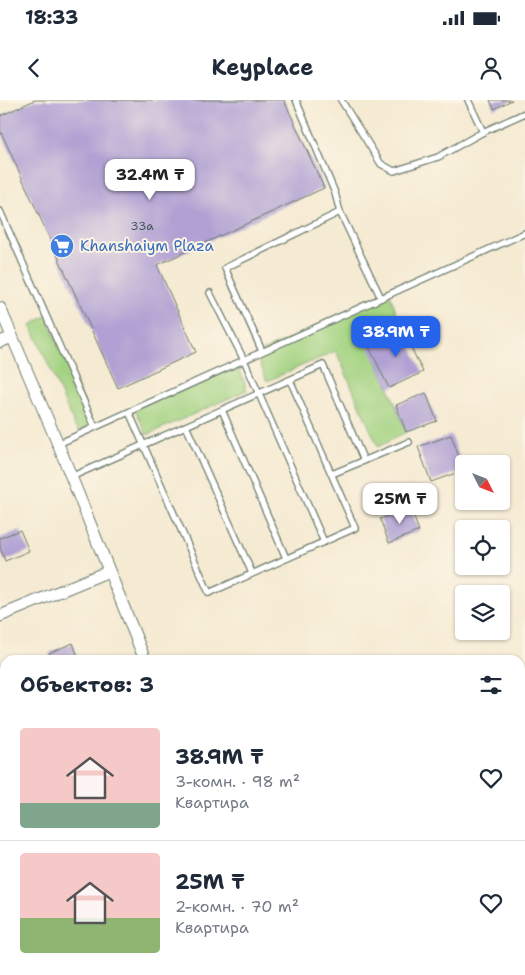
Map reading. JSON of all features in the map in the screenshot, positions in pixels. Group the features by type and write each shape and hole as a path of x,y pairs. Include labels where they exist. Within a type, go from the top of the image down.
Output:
{"street":[{"path":"0,308 58,444 143,655"},
{"path":"0,342 12,337"},
{"path":"0,616 109,571"}],"lane":[{"path":"296,100 340,212 381,298"},
{"path":"341,100 381,164 394,171 438,158 483,132 525,112"},
{"path":"468,100 483,132"},
{"path":"0,211 95,427"},
{"path":"262,351 225,268 340,212"},
{"path":"58,444 525,233"},
{"path":"210,293 244,360 324,542"},
{"path":"71,477 323,365 364,461"},
{"path":"129,412 209,593 355,528 290,380"},
{"path":"222,410 286,558"},
{"path":"186,426 252,574"},
{"path":"332,474 409,442"}],"green space":[{"path":"390,294 402,329 369,345 389,388 406,432 378,447 336,351 267,381 256,354"},
{"path":"46,316 95,427 81,433 74,424 31,325"},
{"path":"237,363 247,390 147,435 135,409"}],"building":[{"path":"35,100 284,100 324,188 157,265 196,352 118,388 0,130 0,116"},
{"path":"490,100 512,100 494,109"},
{"path":"402,329 423,372 389,388 368,345"},
{"path":"426,393 437,421 406,432 396,405"},
{"path":"451,435 458,455 455,455 455,473 431,482 418,447"},
{"path":"410,507 419,531 389,543 380,519"},
{"path":"20,530 29,551 5,561 0,548 0,538"},
{"path":"73,643 77,655 50,655 49,653"}],"place":[{"name":"Khanshaiym Plaza","path":"62,246"}]}
